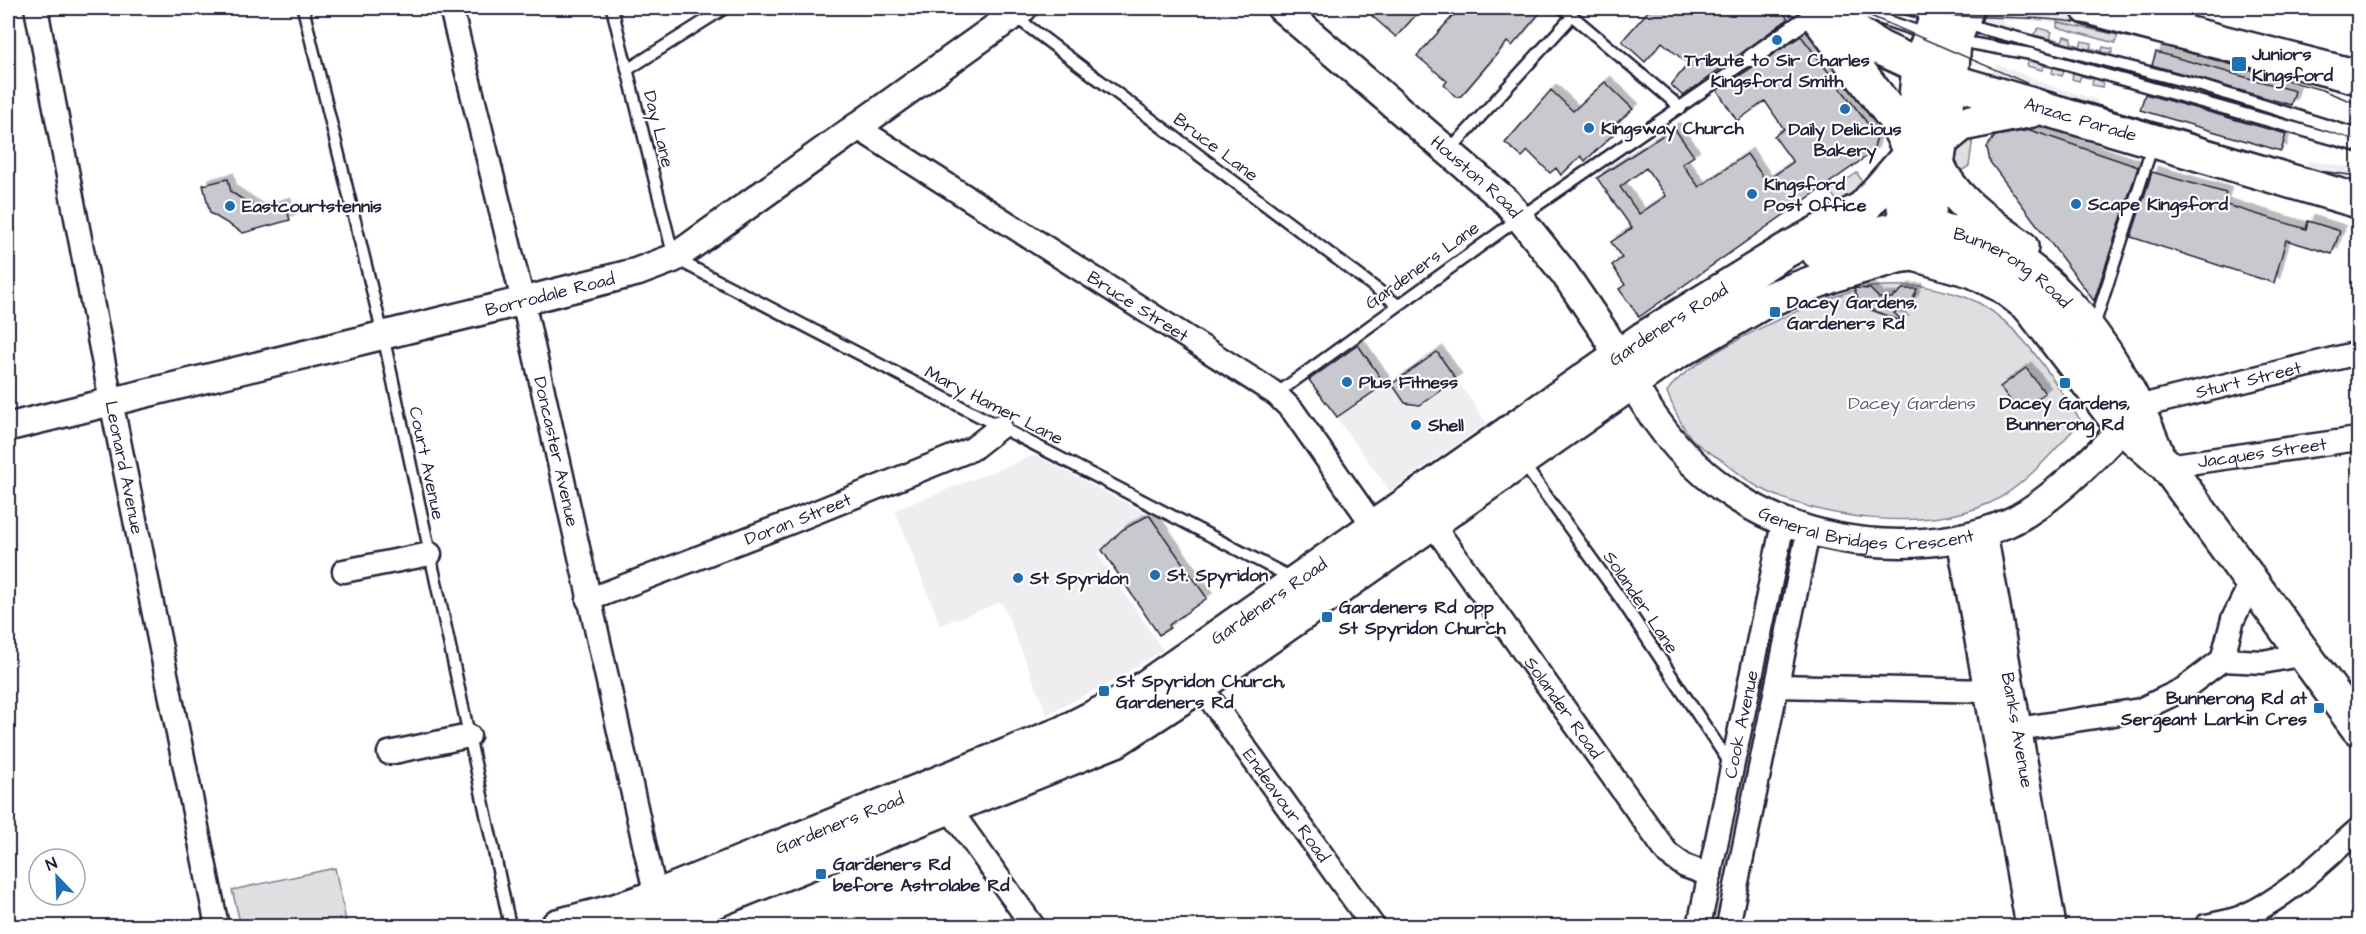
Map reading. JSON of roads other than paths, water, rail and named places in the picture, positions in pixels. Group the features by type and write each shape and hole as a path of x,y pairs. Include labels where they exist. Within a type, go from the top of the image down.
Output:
{"main road":[{"path":"2089,8 2187,20 2326,68 2358,76"},
{"path":"1814,9 1888,109 1929,152 1954,193 2039,261 2067,302"},
{"name":"Anzac Parade","path":"1814,9 1919,68 1951,81 2358,201"},
{"path":"1929,152 1919,68 1942,20"},
{"path":"1916,238 1929,152 1951,81 1942,20"},
{"name":"Gardeners Road","path":"654,912 1090,720 1164,677 1375,528 1625,369 1785,251 1863,208 1962,123 2042,108"},
{"name":"Bunnerong Road","path":"1785,251 1816,253 1879,232 1916,238 1971,238 2007,255 2037,275 2067,302 2091,334 2131,419"},
{"name":"Gardeners Road","path":"558,927 612,912 654,912 948,807 1116,740 1200,686 1521,459 1625,369 1719,326 1765,301 1883,259 1916,238"},
{"name":"Bunnerong Road","path":"1916,238 2003,286 2030,307 2131,419 2358,728"}],"street":[{"name":"Leonard Avenue","path":"36,8 111,401 217,927"},
{"name":"Doncaster Avenue","path":"451,8 523,301 654,912"},
{"name":"Houston Road","path":"1281,8 1449,151 1521,217 1605,333 1625,369"},
{"path":"1751,58 1814,9"},
{"name":"Borrodale Road","path":"8,427 523,301 637,272 674,258 1018,11"},
{"path":"2326,68 2358,59"},
{"name":"Bruce Street","path":"858,128 1276,394 1293,411 1375,528"},
{"name":"Sturt Street","path":"2131,419 2153,403 2358,353"},
{"name":"General Bridges Crescent","path":"1625,369 1667,437 1700,470 1725,489 1796,528 1839,539 1900,544 1972,536 2011,522 2036,506 2110,442 2131,419"},
{"name":"Doran Street","path":"588,600 794,521 972,449 1000,427"},
{"name":"Jacques Street","path":"2162,460 2358,439"},
{"name":"Solander Road","path":"1431,522 1668,854 1685,866 1710,875"},
{"name":"Cook Avenue","path":"1728,927 1777,686 1796,528"},
{"name":"Cook Avenue","path":"1699,927 1732,765 1796,528"},
{"name":"Banks Avenue","path":"1972,536 1989,691 2030,927"},
{"name":"Banks Avenue","path":"1972,536 2018,729 2052,927"},
{"path":"344,571 430,554"},
{"path":"2018,729 2140,710 2182,690 2222,660 2233,619 2251,583"},
{"path":"2222,660 2263,662 2304,654"},
{"name":"Endeavour Road","path":"1200,686 1373,927"},
{"path":"1777,686 1989,691"},
{"path":"389,753 469,736"},
{"path":"948,807 1033,927"},
{"path":"2206,927 2249,921 2358,830"}],"lane":[{"name":"Court Avenue","path":"303,8 383,335 510,927"},
{"name":"Day Lane","path":"612,8 674,258"},
{"path":"627,70 725,8"},
{"path":"1563,8 1681,108"},
{"path":"1849,8 1942,20 2195,84 2358,135"},
{"path":"2355,8 2358,19"},
{"name":"Bruce Lane","path":"1018,11 1398,305"},
{"path":"1942,20 2031,54 2358,146"},
{"path":"1449,151 1567,22"},
{"name":"Gardeners Lane","path":"1276,394 1521,217 1751,58"},
{"path":"2091,334 2154,141"},
{"name":"Mary Hamer Lane","path":"674,258 1299,581"},
{"name":"Solander Lane","path":"1521,459 1620,598 1732,765"}],"tram line":[{"path":"1852,8 2052,94 2319,171 2358,176"},
{"path":"1896,8 1919,13 2062,20 2086,24 2322,90 2358,104"}],"place":[{"name":"Tribute to Sir Charles Kingsford Smith","path":"1777,40"},
{"name":"Juniors Kingsford","path":"2239,64"},
{"name":"Daily Delicious Bakery","path":"1845,109"},
{"name":"Kingsway Church","path":"1589,128"},
{"name":"Kingsford Post Office","path":"1752,194"},
{"name":"Scape Kingsford","path":"2076,204"},
{"name":"Eastcourtstennis","path":"230,206"},
{"name":"Dacey Gardens, Gardeners Rd","path":"1775,312"},
{"name":"Plus Fitness","path":"1347,382"},
{"name":"Dacey Gardens, Bunnerong Rd","path":"2065,383"},
{"name":"Shell","path":"1416,425"},
{"name":"St. Spyridon","path":"1155,575"},
{"name":"St Spyridon","path":"1018,578"},
{"name":"Gardeners Rd opp St Spyridon Church","path":"1327,617"},
{"name":"St Spyridon Church, Gardeners Rd","path":"1104,691"},
{"name":"Bunnerong Rd at Sergeant Larkin Cres","path":"2319,708"},
{"name":"Gardeners Rd before Astrolabe Rd","path":"821,874"}],"park label":[{"name":"Dacey Gardens","path":"1912,403"}]}
